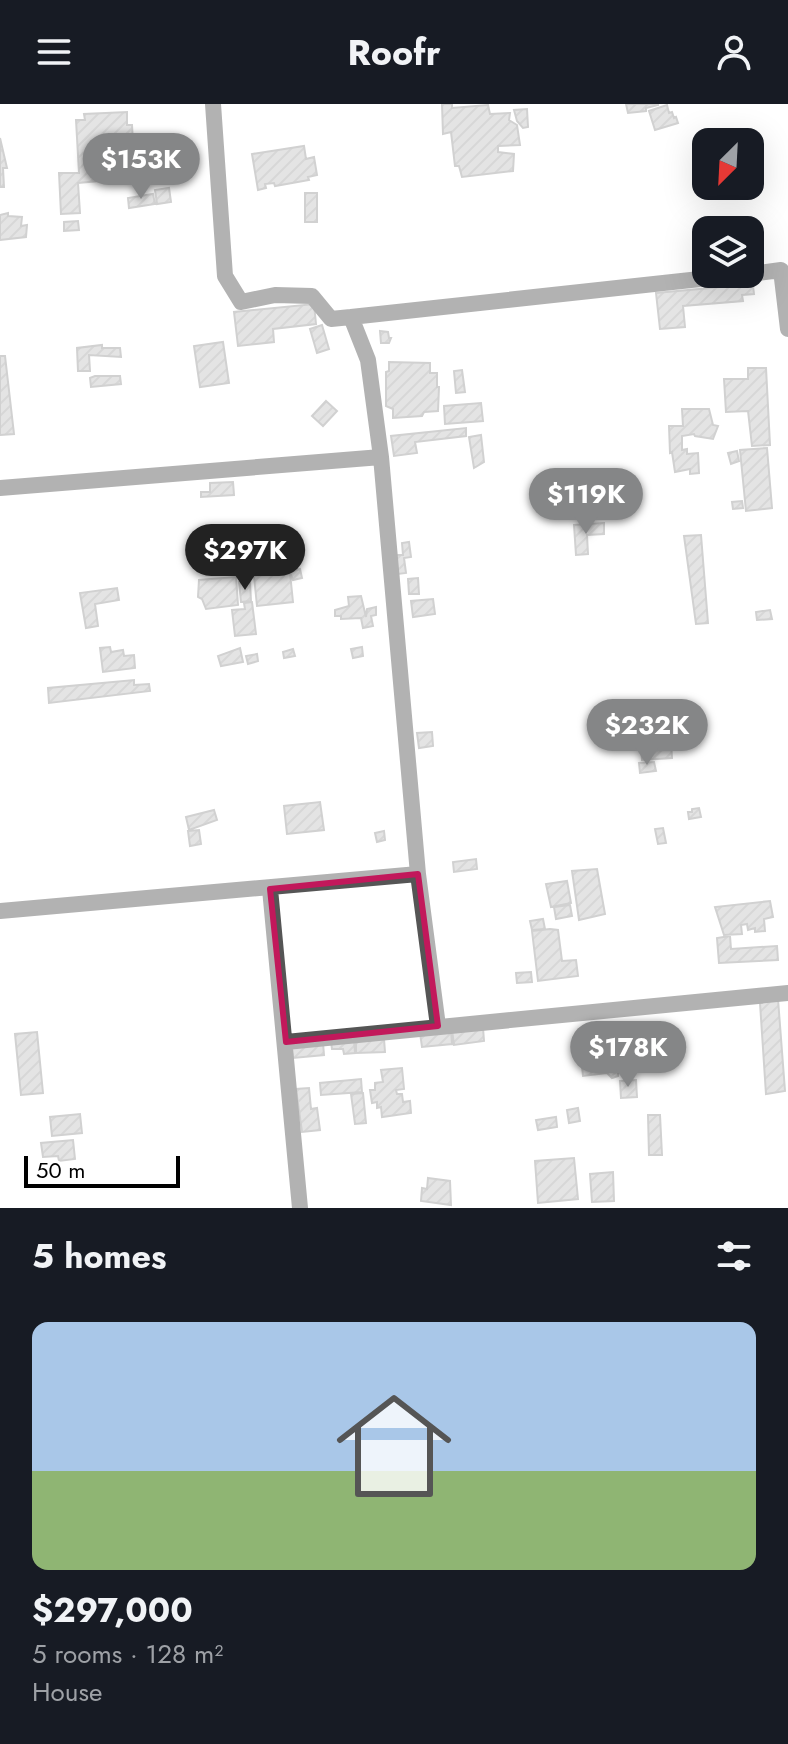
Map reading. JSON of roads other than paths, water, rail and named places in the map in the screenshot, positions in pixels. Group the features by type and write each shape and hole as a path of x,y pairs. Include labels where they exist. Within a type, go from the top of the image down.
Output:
{"street":[{"path":"213,104 225,276 241,302 275,295 312,296 331,319 692,280"},
{"path":"764,272 784,270 788,329"},
{"path":"351,317 368,360 381,457 418,874 438,1026"},
{"path":"0,488 381,457"},
{"path":"0,911 418,874"},
{"path":"270,889 300,1208"},
{"path":"286,1042 788,993"}]}
